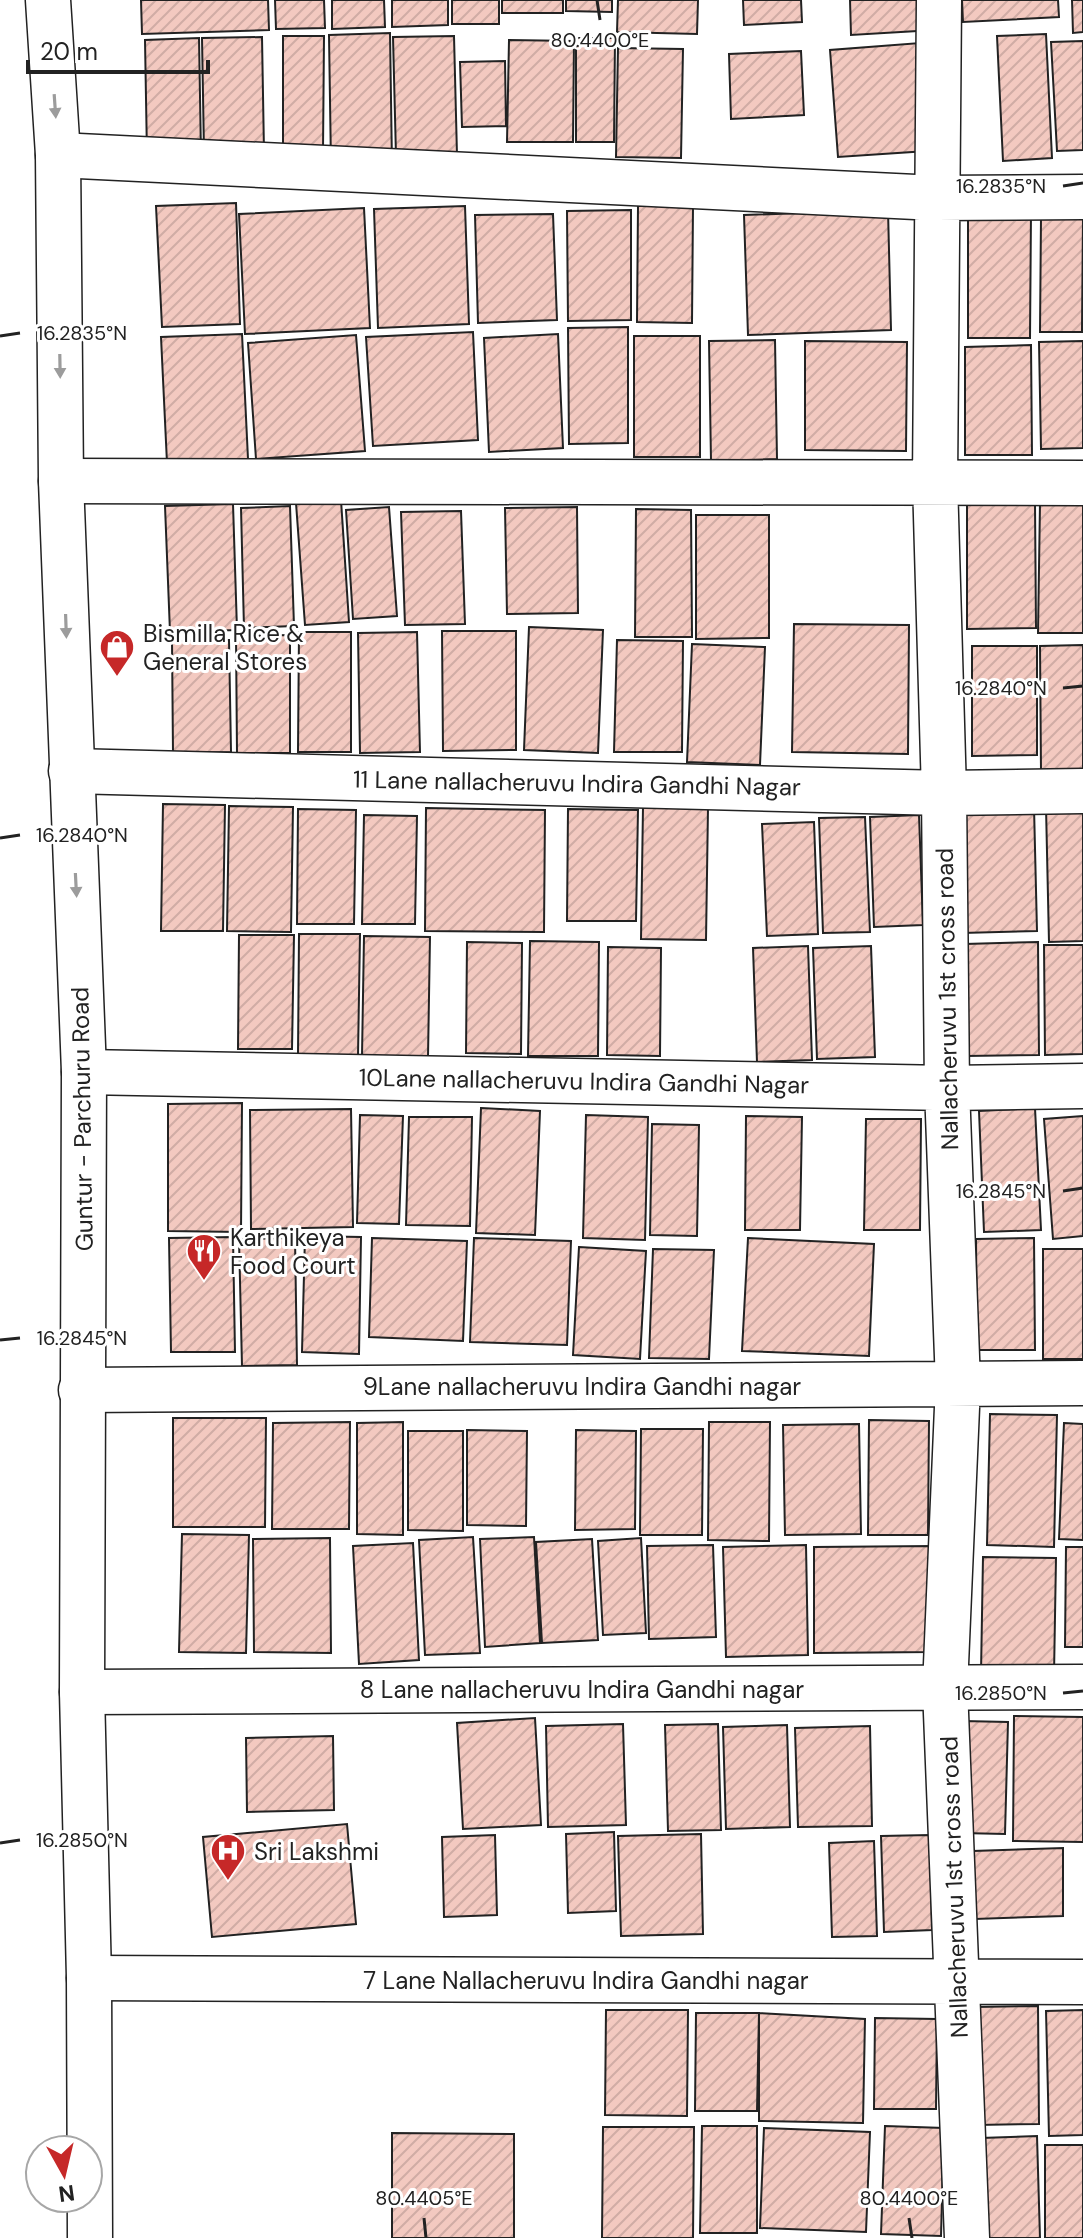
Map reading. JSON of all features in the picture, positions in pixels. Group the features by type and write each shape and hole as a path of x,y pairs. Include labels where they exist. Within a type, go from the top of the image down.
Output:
{"street":[{"name":"Guntur - Parchuru Road","path":"48,0 58,155 61,481 84,1072 82,1692 89,1978 90,2238"},
{"name":"Nallacheruvu 1st cross road","path":"939,0 935,481 944,793 947,1088 958,1384 945,1688 967,2238"},
{"path":"58,155 936,198 1083,197"},
{"path":"61,481 1083,483"},
{"name":"11 Lane nallacheruvu Indira Gandhi Nagar","path":"71,771 944,793 1083,791"},
{"name":"10Lane nallacheruvu Indira Gandhi Nagar","path":"84,1072 947,1088 1083,1086"},
{"name":"9Lane nallacheruvu Indira Gandhi nagar","path":"81,1390 1083,1383"},
{"name":"8 Lane nallacheruvu Indira Gandhi nagar","path":"82,1692 1083,1687"},
{"name":"7 Lane Nallacheruvu Indira Gandhi nagar","path":"89,1978 1083,1982"}],"building":[{"path":"141,0 268,0 269,30 142,34"},
{"path":"275,0 324,0 325,28 276,29"},
{"path":"332,0 384,0 385,27 332,29"},
{"path":"392,0 448,0 448,25 392,27"},
{"path":"452,0 499,0 499,24 452,24"},
{"path":"502,0 563,0 563,13 502,13"},
{"path":"566,0 612,0 612,12 566,11"},
{"path":"618,0 698,0 697,34 617,32"},
{"path":"743,0 801,0 802,22 744,25"},
{"path":"850,0 933,0 934,30 851,35"},
{"path":"962,0 1058,0 1059,17 963,22"},
{"path":"1072,0 1083,0 1083,32 1073,33"},
{"path":"390,33 392,165 331,165 329,35"},
{"path":"1046,34 1052,158 1003,161 997,36"},
{"path":"283,36 324,36 323,151 283,152"},
{"path":"454,36 457,155 396,156 393,37"},
{"path":"262,37 264,152 204,152 202,38"},
{"path":"199,38 201,155 147,156 145,40"},
{"path":"576,38 615,38 614,142 576,142"},
{"path":"509,40 574,41 573,142 507,142"},
{"path":"1083,41 1083,150 1057,151 1051,42"},
{"path":"920,43 927,151 838,157 830,50"},
{"path":"618,48 683,49 681,158 616,157"},
{"path":"801,51 804,115 731,119 729,54"},
{"path":"505,61 506,126 462,127 460,62"},
{"path":"236,203 240,324 162,327 156,206"},
{"path":"465,206 469,324 378,328 374,209"},
{"path":"638,206 693,206 692,323 637,322"},
{"path":"364,208 370,328 245,334 239,214"},
{"path":"631,210 631,320 568,321 567,211"},
{"path":"888,210 891,330 748,335 744,215"},
{"path":"968,211 1031,211 1030,338 968,338"},
{"path":"553,214 557,320 478,323 475,215"},
{"path":"1041,217 1083,217 1082,332 1040,332"},
{"path":"628,327 628,443 569,444 568,328"},
{"path":"473,332 478,440 373,446 366,337"},
{"path":"242,334 248,459 167,463 161,337"},
{"path":"558,334 563,448 489,452 484,338"},
{"path":"356,335 365,451 256,459 248,343"},
{"path":"634,336 700,336 700,457 634,457"},
{"path":"775,340 777,459 711,461 709,341"},
{"path":"805,341 907,342 906,451 805,450"},
{"path":"1083,341 1083,448 1041,449 1039,342"},
{"path":"1031,345 1032,455 965,455 965,347"},
{"path":"341,500 349,622 305,625 296,503"},
{"path":"967,503 1035,504 1036,628 967,629"},
{"path":"1040,503 1083,503 1083,633 1038,633"},
{"path":"233,504 237,630 170,632 165,506"},
{"path":"290,506 294,626 244,628 241,508"},
{"path":"389,507 397,616 353,619 346,510"},
{"path":"577,507 578,613 507,614 505,508"},
{"path":"636,509 691,510 692,637 635,637"},
{"path":"461,511 465,624 405,625 401,512"},
{"path":"696,515 769,515 769,638 696,639"},
{"path":"794,624 909,625 908,754 792,752"},
{"path":"529,627 603,630 598,753 524,750"},
{"path":"442,631 516,631 516,750 443,751"},
{"path":"299,632 351,632 351,752 298,752"},
{"path":"417,632 420,752 360,753 358,633"},
{"path":"290,635 290,753 237,753 236,636"},
{"path":"229,640 231,752 173,753 172,641"},
{"path":"617,640 683,641 682,752 614,752"},
{"path":"692,644 765,647 760,765 687,762"},
{"path":"1083,645 1083,771 1041,771 1040,646"},
{"path":"972,646 1037,646 1037,755 972,756"},
{"path":"163,804 225,805 223,931 161,931"},
{"path":"229,806 293,807 291,932 227,931"},
{"path":"643,807 708,808 706,940 641,939"},
{"path":"1034,807 1037,931 962,933 959,810"},
{"path":"1046,807 1083,807 1083,941 1049,942"},
{"path":"426,808 545,810 544,932 425,931"},
{"path":"298,809 356,810 354,924 297,924"},
{"path":"568,809 638,810 636,921 567,921"},
{"path":"364,815 417,816 415,924 362,924"},
{"path":"919,815 923,925 874,927 870,817"},
{"path":"865,817 870,932 823,933 819,818"},
{"path":"814,822 818,934 767,936 762,824"},
{"path":"299,934 360,934 358,1056 298,1055"},
{"path":"239,935 294,935 292,1049 238,1049"},
{"path":"364,936 430,937 428,1057 362,1056"},
{"path":"530,941 599,942 598,1056 528,1056"},
{"path":"467,942 522,943 521,1054 466,1053"},
{"path":"1038,942 1039,1055 966,1056 965,944"},
{"path":"1044,945 1083,945 1083,1054 1045,1055"},
{"path":"808,946 812,1060 757,1062 753,948"},
{"path":"871,946 875,1057 817,1059 813,948"},
{"path":"608,947 661,948 660,1056 607,1055"},
{"path":"242,1103 241,1232 168,1231 168,1104"},
{"path":"481,1108 540,1111 535,1235 476,1233"},
{"path":"1035,1108 1041,1230 984,1232 979,1111"},
{"path":"351,1109 353,1227 251,1229 250,1110"},
{"path":"360,1115 403,1116 399,1224 357,1223"},
{"path":"586,1115 648,1117 645,1240 583,1238"},
{"path":"746,1116 802,1117 800,1230 745,1230"},
{"path":"1083,1116 1083,1236 1053,1239 1044,1119"},
{"path":"409,1117 472,1117 470,1226 406,1225"},
{"path":"866,1119 921,1119 920,1230 864,1230"},
{"path":"652,1124 699,1125 697,1236 650,1235"},
{"path":"305,1236 361,1237 359,1354 302,1352"},
{"path":"233,1237 235,1352 171,1352 169,1238"},
{"path":"295,1238 297,1365 242,1366 239,1239"},
{"path":"372,1238 467,1241 463,1341 369,1337"},
{"path":"474,1238 571,1241 567,1345 470,1342"},
{"path":"748,1238 874,1244 869,1356 742,1351"},
{"path":"1034,1238 1035,1350 977,1350 976,1239"},
{"path":"579,1247 646,1251 640,1359 573,1355"},
{"path":"653,1249 714,1250 709,1359 649,1358"},
{"path":"1043,1249 1083,1249 1083,1359 1043,1359"},
{"path":"990,1414 1057,1415 1054,1547 987,1545"},
{"path":"173,1418 266,1418 265,1527 173,1527"},
{"path":"869,1420 929,1421 928,1535 868,1535"},
{"path":"350,1422 349,1529 272,1529 273,1423"},
{"path":"403,1422 403,1535 357,1534 357,1423"},
{"path":"709,1422 770,1422 769,1541 708,1540"},
{"path":"1064,1423 1083,1424 1083,1540 1059,1539"},
{"path":"859,1424 861,1534 785,1535 783,1425"},
{"path":"641,1429 703,1429 702,1535 640,1535"},
{"path":"467,1430 527,1431 526,1526 467,1525"},
{"path":"576,1430 636,1431 635,1529 575,1530"},
{"path":"408,1431 463,1431 463,1531 408,1530"},
{"path":"182,1534 249,1535 246,1653 179,1652"},
{"path":"473,1537 480,1653 425,1655 419,1540"},
{"path":"534,1537 540,1643 485,1647 480,1539"},
{"path":"330,1538 331,1653 254,1652 253,1539"},
{"path":"641,1538 646,1633 603,1635 598,1541"},
{"path":"592,1539 598,1640 542,1643 536,1542"},
{"path":"413,1543 419,1660 359,1664 353,1546"},
{"path":"713,1545 716,1637 649,1639 647,1546"},
{"path":"806,1545 808,1655 726,1657 723,1547"},
{"path":"933,1546 933,1652 814,1653 814,1547"},
{"path":"1066,1547 1083,1547 1083,1647 1065,1647"},
{"path":"983,1557 1056,1558 1054,1675 981,1673"},
{"path":"1014,1716 1083,1717 1083,1842 1013,1841"},
{"path":"535,1718 541,1825 463,1829 457,1723"},
{"path":"963,1721 1008,1722 1005,1834 961,1833"},
{"path":"623,1724 626,1825 548,1827 546,1726"},
{"path":"718,1724 721,1830 668,1831 665,1725"},
{"path":"787,1725 790,1827 726,1829 723,1727"},
{"path":"870,1726 872,1826 798,1827 795,1728"},
{"path":"333,1736 334,1810 247,1812 246,1738"},
{"path":"347,1824 356,1924 212,1937 203,1837"},
{"path":"614,1832 616,1911 568,1913 566,1834"},
{"path":"701,1834 703,1934 621,1936 618,1836"},
{"path":"495,1835 497,1915 444,1917 442,1837"},
{"path":"930,1835 932,1930 884,1932 881,1836"},
{"path":"874,1841 877,1936 832,1937 829,1843"},
{"path":"1063,1848 1063,1916 975,1919 973,1851"},
{"path":"1038,2006 1039,2124 976,2125 974,2007"},
{"path":"606,2010 688,2010 687,2116 605,2115"},
{"path":"1083,2010 1083,2135 1049,2136 1046,2011"},
{"path":"696,2013 759,2013 757,2111 695,2111"},
{"path":"759,2013 865,2019 863,2123 759,2121"},
{"path":"875,2018 937,2019 936,2109 874,2109"},
{"path":"702,2126 757,2126 757,2233 700,2233"},
{"path":"885,2126 944,2128 941,2236 881,2234"},
{"path":"603,2127 694,2127 693,2238 602,2238"},
{"path":"764,2128 870,2132 866,2232 760,2228"},
{"path":"392,2133 514,2134 514,2238 392,2238"},
{"path":"1037,2136 1040,2238 984,2238 981,2138"},
{"path":"1045,2145 1083,2145 1083,2238 1045,2238"}],"place":[{"name":"Bismilla Rice & General Stores","path":"117,678"},
{"name":"Karthikeya Food Court","path":"204,1282"},
{"name":"Sri Lakshmi","path":"228,1882"}]}
